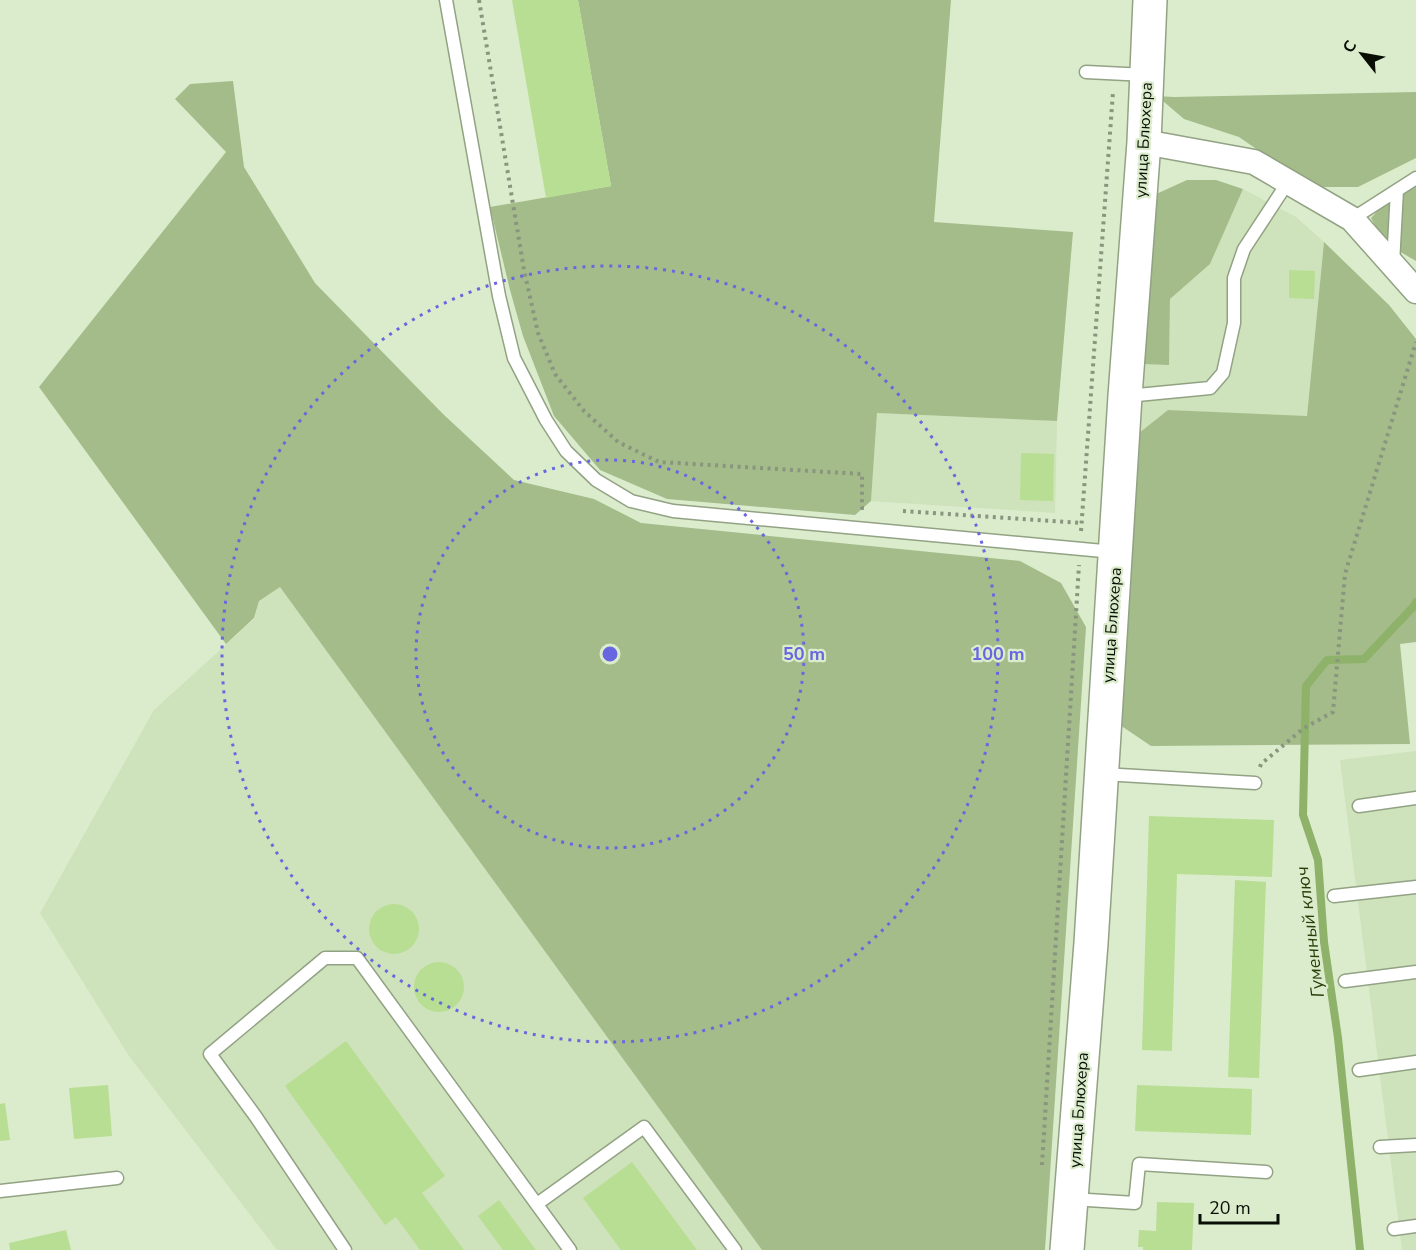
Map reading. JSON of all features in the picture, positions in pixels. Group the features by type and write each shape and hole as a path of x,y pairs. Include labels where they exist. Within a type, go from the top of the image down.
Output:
{"main road":[{"name":"улица Блюхера","path":"1067,1250 1102,774 1125,396 1144,142 1150,0"}],"street":[{"path":"1144,142 1254,162 1353,219 1407,279"}],"lane":[{"path":"446,0 499,296 514,358 546,420 566,451 596,480 631,501 673,511 1115,552"},
{"path":"1086,72 1147,75"},
{"path":"1353,219 1416,178"},
{"path":"1125,396 1210,388 1223,373 1234,323 1234,278 1244,249 1288,182"},
{"path":"1397,190 1407,279"},
{"path":"1102,774 1255,783"},
{"path":"1359,806 1416,798"},
{"path":"1334,896 1416,887"},
{"path":"345,1250 210,1054 325,958 357,957 570,1250"},
{"path":"1345,981 1416,972"},
{"path":"1359,1070 1416,1062"},
{"path":"537,1204 644,1127 735,1250"},
{"path":"1380,1147 1416,1145"},
{"path":"1071,1199 1135,1203 1139,1164 1266,1172"},
{"path":"0,1191 117,1178"},
{"path":"1394,1228 1416,1226"}],"path":[{"path":"479,0 524,270 538,333 555,374 584,411 618,442 659,462 862,474 862,508 874,509"},
{"path":"1041,1167 1080,549 1115,74"},
{"path":"1255,783 1261,764 1304,728 1333,712 1346,574 1416,342"},
{"path":"897,510 1082,523"}],"shaded area":[{"path":"578,0 951,0 934,222 1073,232 1057,421 877,413 871,501 855,515 667,499 600,470 554,416 523,336 490,207 611,186"},
{"path":"233,81 244,167 315,283 443,414 514,480 594,499 641,523 1020,561 1061,583 1086,627 1045,1250 762,1250 280,587 259,601 254,618 226,644 39,387 226,152 175,99 190,84"},
{"path":"1416,92 1416,158 1358,187 1321,187 1291,173 1239,137 1184,119 1157,96 1174,97"},
{"path":"1187,180 1216,180 1243,189 1210,264 1170,299 1169,365 1144,364 1154,195"},
{"path":"1416,184 1416,261 1385,243 1371,218 1385,203"},
{"path":"1243,189 1296,217 1324,242 1307,417 1168,410 1139,433 1144,364 1169,364 1170,299 1210,264"},
{"path":"1324,242 1389,305 1416,339 1416,642 1400,644 1410,744 1151,746 1120,725 1139,433 1168,410 1307,416"},
{"path":"877,413 1057,421 1055,513 871,501"},
{"path":"280,587 762,1250 277,1250 129,1056 40,913 154,710 254,619 259,601"},
{"path":"1416,751 1416,1250 1402,1250 1340,760"}],"building":[{"path":"512,0 578,0 611,186 546,198"},
{"path":"1289,270 1315,271 1314,299 1289,298"},
{"path":"1021,453 1054,454 1053,501 1020,500"},
{"path":"1149,816 1274,820 1272,877 1177,874 1172,1051 1142,1050"},
{"path":"1235,880 1266,882 1259,1078 1228,1077"},
{"path":"394,904 408,908 415,915 419,929 415,943 408,950 394,954 380,950 373,943 369,929 373,915 380,908"},
{"path":"439,962 453,966 460,973 464,987 460,1001 453,1008 439,1012 425,1008 418,1001 414,987 418,973 425,966"},
{"path":"346,1041 445,1176 422,1193 464,1250 420,1250 396,1217 385,1225 285,1086"},
{"path":"108,1085 112,1136 74,1139 69,1088"},
{"path":"1137,1085 1252,1089 1251,1135 1135,1131"},
{"path":"5,1103 10,1140 0,1141 0,1104"},
{"path":"632,1162 697,1250 621,1250 583,1198"},
{"path":"499,1200 536,1250 503,1250 478,1216"},
{"path":"1157,1202 1194,1203 1192,1250 1143,1250 1143,1247 1138,1247 1139,1230 1156,1231"},
{"path":"66,1230 71,1250 10,1250 9,1243"}],"waterway":[{"name":"Гуменный ключ","path":"1360,1250 1338,1038 1324,942 1318,860 1303,815 1306,686 1327,660 1364,659 1416,602"}]}
